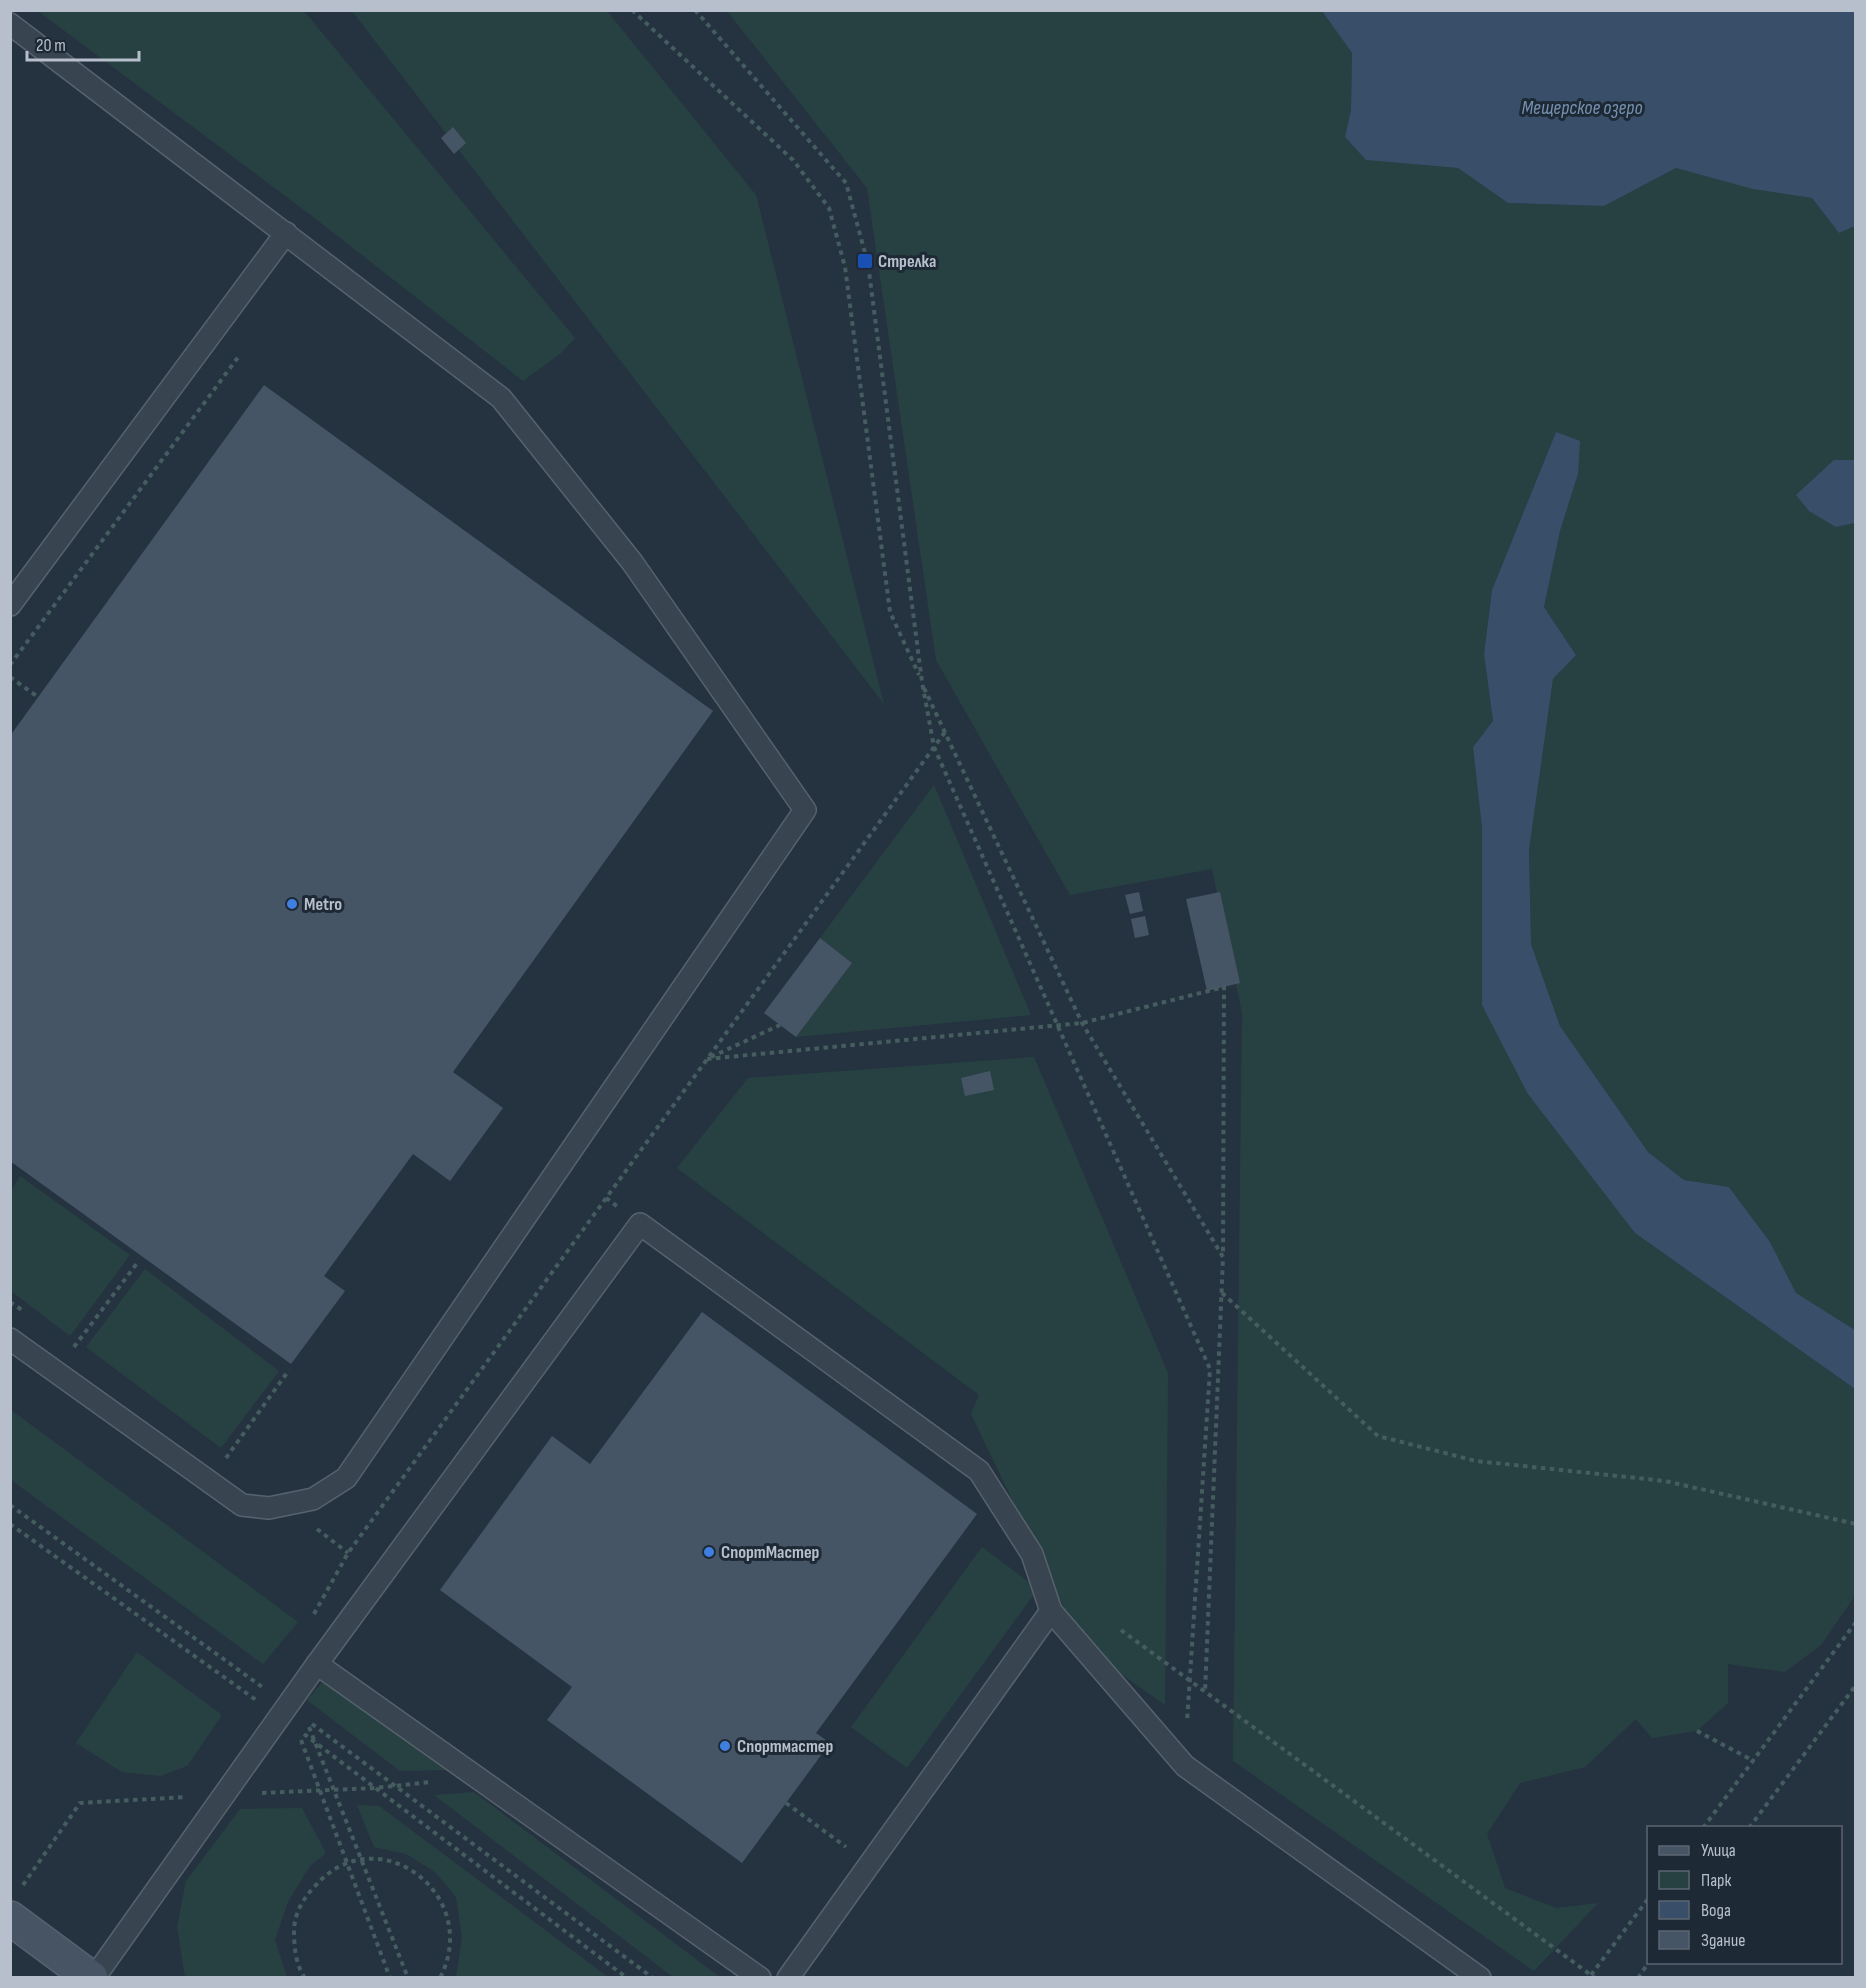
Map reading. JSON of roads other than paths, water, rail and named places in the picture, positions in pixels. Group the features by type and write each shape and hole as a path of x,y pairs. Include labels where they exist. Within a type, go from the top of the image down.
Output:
{"main road":[{"path":"14,1905 92,1977"}],"lane":[{"path":"10,24 501,398 632,562 805,810 346,1478 313,1499 269,1508 242,1505 10,1339"},
{"path":"10,605 286,233"},
{"path":"92,1977 317,1664 640,1224 979,1471 1032,1554 1051,1611 1185,1766 1480,1977"},
{"path":"788,1977 1051,1611"},
{"path":"317,1664 759,1977"}],"water":[{"name":"Мещерское озеро","path":"1322,11 1855,11 1855,226 1839,233 1812,198 1753,189 1676,168 1604,206 1508,203 1458,168 1366,160 1345,137 1351,110 1352,53"},
{"path":"1556,432 1580,441 1578,474 1560,531 1544,607 1576,655 1553,679 1529,850 1531,944 1560,1026 1648,1152 1684,1180 1729,1187 1770,1242 1796,1293 1855,1330 1855,1389 1635,1233 1528,1094 1482,1005 1482,828 1473,747 1493,721 1484,654 1492,590"},
{"path":"1834,460 1856,460 1855,523 1836,527 1809,511 1796,495"}],"place":[{"name":"Стрелка","path":"865,261"},
{"name":"Metro","path":"292,904"},
{"name":"СпортМастер","path":"709,1552"},
{"name":"Спортмастер","path":"725,1746"}]}
